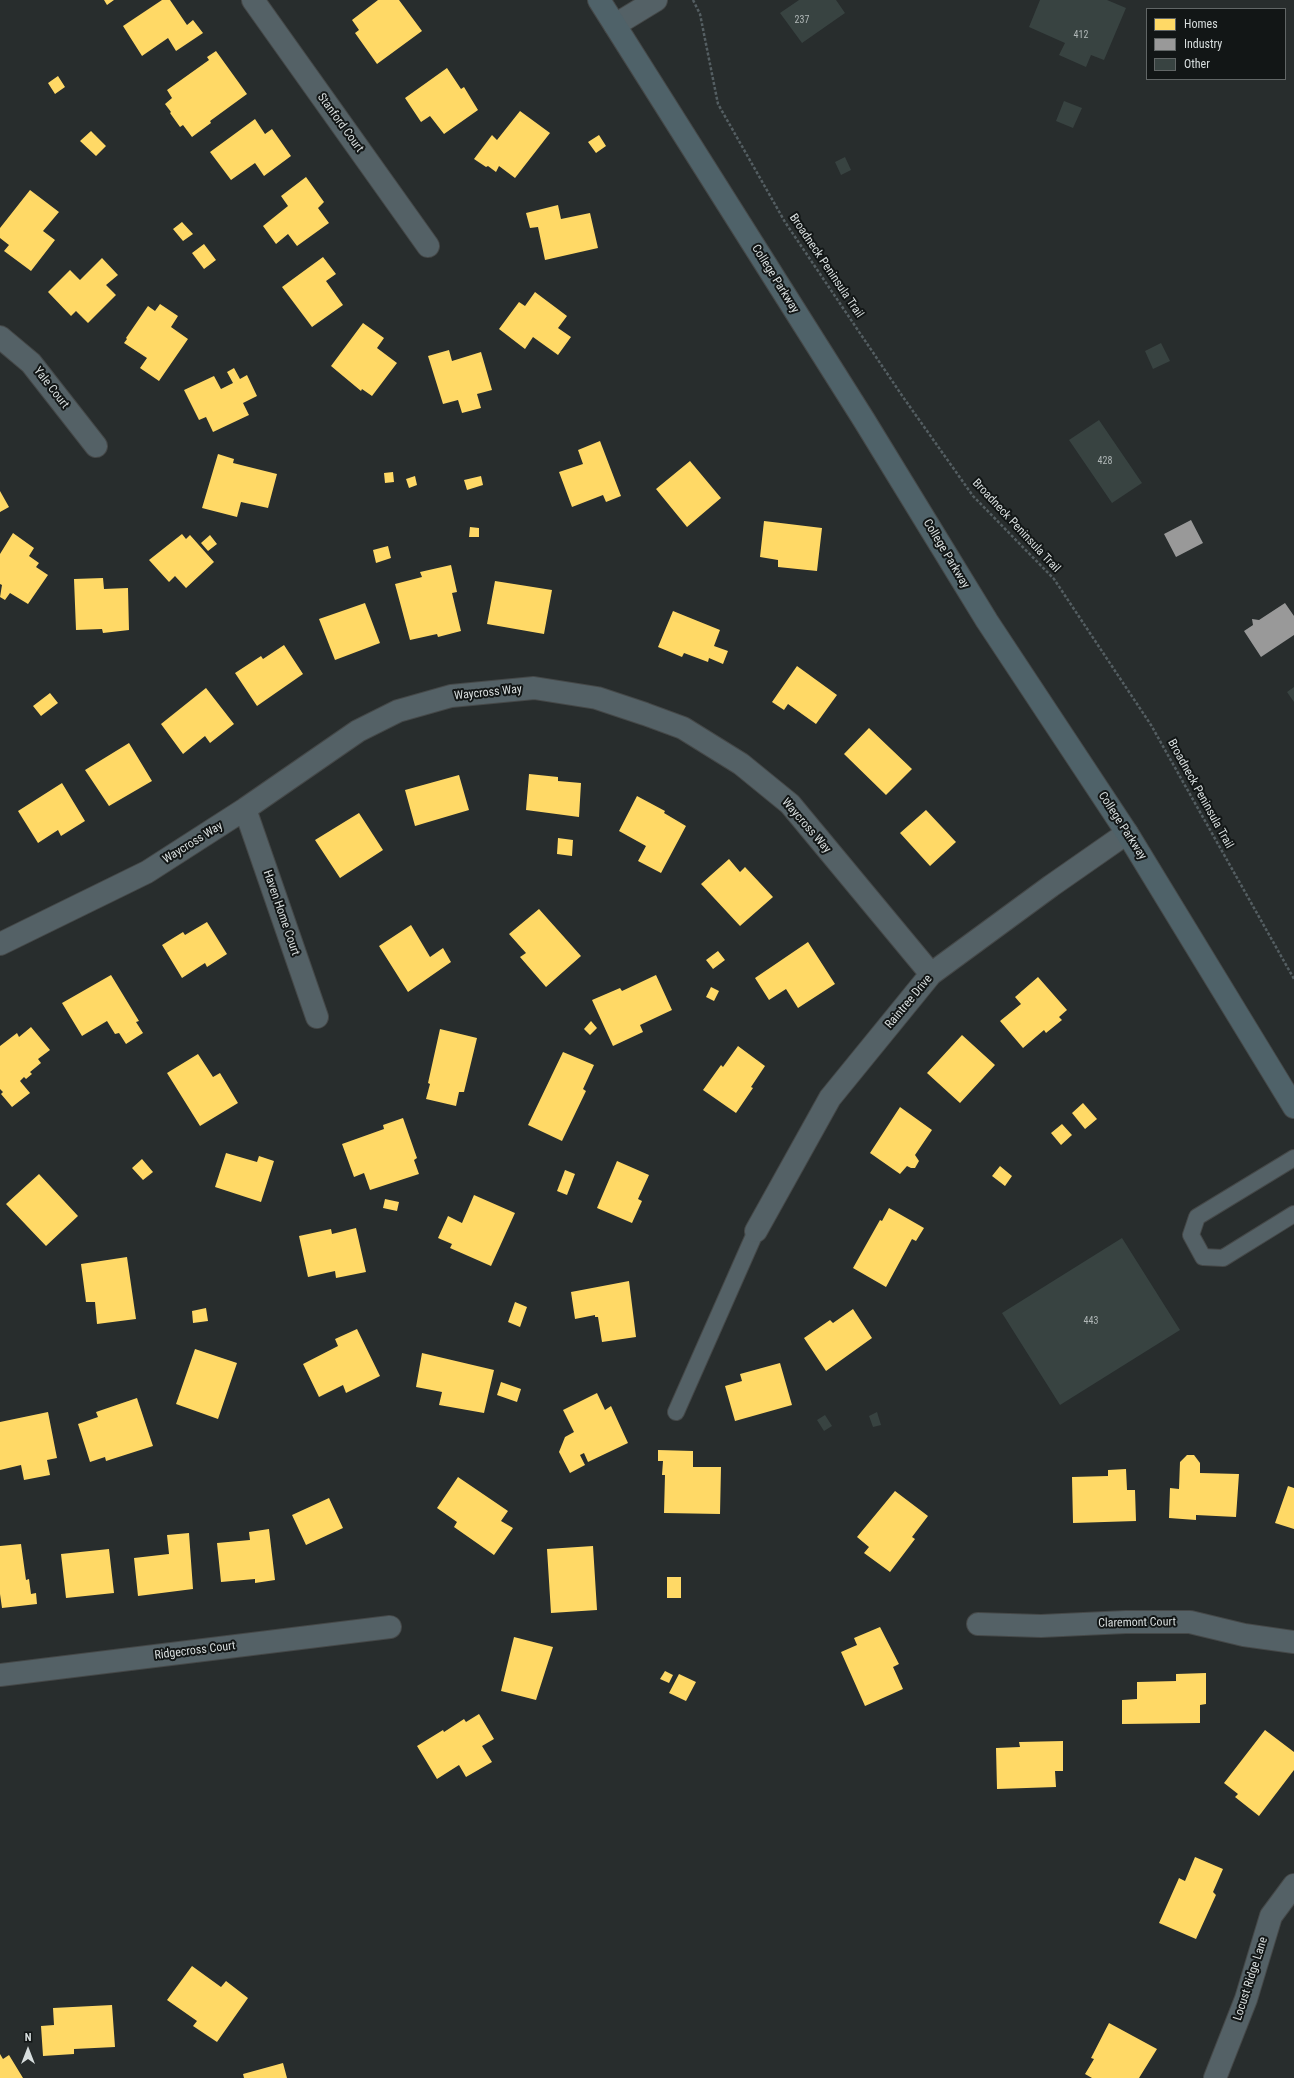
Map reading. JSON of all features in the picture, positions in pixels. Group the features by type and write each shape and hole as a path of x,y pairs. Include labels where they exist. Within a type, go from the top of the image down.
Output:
{"main road":[{"name":"College Parkway","path":"599,0 864,420 987,621 1127,833 1294,1107"}],"street":[{"name":"Stanford Court","path":"253,0 428,246"},
{"path":"615,25 656,0"},
{"name":"Yale Court","path":"0,337 31,363 96,446"},
{"name":"Waycross Way","path":"0,944 147,872 245,809 358,731 398,711 451,696 534,688 597,698 684,728 741,764 790,804 931,974"},
{"name":"Haven Home Court","path":"245,809 317,1017"},
{"name":"Raintree Drive","path":"756,1231 830,1098 931,974 1051,886 1127,833"},
{"name":"Claremont Court","path":"978,1624 1041,1626 1126,1622 1190,1622 1244,1635 1294,1642"},
{"name":"Ridgecross Court","path":"0,1675 390,1627"},
{"name":"Locust Ridge Lane","path":"1215,2078 1246,2000 1271,1916 1294,1885"}],"lane":[{"path":"1294,1158 1197,1217 1191,1234 1203,1257 1223,1258 1294,1214"},
{"path":"676,1412 756,1231"}],"path":[{"name":"Broadneck Peninsula Trail","path":"692,0 700,14 718,104 785,222 903,397 973,496 1054,579 1151,725 1294,979"}],"building: Homes":[{"path":"104,0 114,0 107,5"},
{"path":"162,0 170,0 187,25 193,20 203,33 176,51 168,38 142,56 123,26"},
{"path":"378,0 399,0 422,31 377,64 355,33 359,30 352,20"},
{"path":"216,51 247,94 210,121 211,123 192,137 183,125 180,127 165,104 172,98 167,90 209,60 207,57"},
{"path":"447,68 461,89 464,87 478,110 444,134 430,116 421,122 405,98"},
{"path":"58,76 65,87 55,94 48,83"},
{"path":"520,111 550,133 515,178 499,166 496,172 474,159 492,135 497,140"},
{"path":"255,119 265,134 272,129 291,156 264,176 255,163 231,180 210,152"},
{"path":"91,131 106,146 96,156 80,141"},
{"path":"599,135 606,146 596,153 588,142"},
{"path":"306,177 324,202 318,208 329,223 297,246 288,234 276,244 263,226 288,206 281,196"},
{"path":"30,190 59,212 43,231 55,240 31,271 4,251 9,245 0,238 0,228"},
{"path":"558,205 561,219 590,213 598,248 545,260 538,227 530,228 526,213"},
{"path":"182,222 193,234 183,241 173,229"},
{"path":"204,244 216,260 204,269 192,253"},
{"path":"323,257 336,274 326,281 343,305 312,327 282,287"},
{"path":"102,258 118,275 106,285 116,295 88,323 76,311 71,316 48,292 70,270 80,280"},
{"path":"535,292 567,316 558,328 571,337 558,355 533,337 525,349 499,329 519,302 525,306"},
{"path":"160,304 178,316 171,327 188,339 159,381 140,368 147,358 124,343 148,306 155,311"},
{"path":"363,323 384,338 377,348 397,363 372,396 362,389 361,391 331,366"},
{"path":"449,350 452,361 481,352 492,390 477,394 481,408 462,413 458,400 443,404 428,356"},
{"path":"234,368 240,379 247,375 257,396 243,403 249,415 213,432 206,417 199,420 184,390 214,376 221,389 233,383 227,372"},
{"path":"600,441 621,496 606,502 603,495 572,507 559,472 583,464 578,450"},
{"path":"218,454 234,459 233,463 277,474 268,508 241,502 237,517 202,508"},
{"path":"690,461 721,498 687,527 656,489"},
{"path":"393,472 394,482 385,483 384,473"},
{"path":"415,476 417,485 409,488 406,479"},
{"path":"481,476 483,485 467,490 464,480"},
{"path":"0,491 9,507 0,512"},
{"path":"764,521 822,528 817,571 778,567 778,560 760,557"},
{"path":"470,527 479,528 479,537 469,537"},
{"path":"13,533 34,548 29,556 39,563 36,567 48,575 28,604 10,593 5,600 0,597 2,585 0,584 0,554"},
{"path":"182,534 186,539 190,535 214,562 186,588 175,576 169,582 149,560"},
{"path":"210,535 217,544 208,551 201,543"},
{"path":"388,546 391,558 376,563 373,550"},
{"path":"451,565 457,592 452,593 461,631 438,637 437,634 410,640 395,584 422,577 420,572"},
{"path":"103,578 104,589 128,588 129,630 103,633 102,629 76,630 74,579"},
{"path":"495,581 552,590 544,634 487,624"},
{"path":"365,603 380,643 335,660 319,619"},
{"path":"673,611 720,630 714,646 728,651 723,664 709,658 708,662 684,653 682,657 658,647"},
{"path":"284,645 303,674 257,706 235,673 261,656 263,659"},
{"path":"797,666 837,695 816,724 788,704 784,710 772,702"},
{"path":"206,688 234,724 210,743 205,736 183,754 161,724"},
{"path":"50,693 58,703 41,716 33,706"},
{"path":"869,728 912,769 886,795 844,754"},
{"path":"129,743 152,781 109,806 85,770"},
{"path":"529,774 558,777 558,781 581,783 579,817 526,810"},
{"path":"459,775 469,810 415,826 405,790"},
{"path":"62,783 85,821 61,836 58,830 38,843 18,811"},
{"path":"637,796 665,811 664,813 686,826 661,873 638,861 646,846 619,831"},
{"path":"926,810 956,842 930,866 900,833"},
{"path":"359,813 383,850 340,878 315,840"},
{"path":"558,838 573,840 572,856 557,854"},
{"path":"729,859 740,872 745,867 773,897 740,926 701,884"},
{"path":"539,909 581,956 546,987 520,957 526,953 509,934"},
{"path":"207,922 227,954 207,967 205,963 182,978 162,945 183,932 185,935"},
{"path":"411,925 430,957 443,948 451,962 408,992 379,946"},
{"path":"808,942 835,984 798,1008 786,989 769,1000 755,978"},
{"path":"718,951 725,960 713,969 706,960"},
{"path":"111,975 139,1021 136,1022 143,1033 126,1044 119,1033 115,1034 107,1021 82,1036 62,1003"},
{"path":"656,975 672,1010 640,1025 643,1032 613,1046 592,1000 620,988 622,991"},
{"path":"1038,977 1067,1010 1059,1017 1062,1020 1046,1033 1044,1030 1023,1048 1000,1021 1021,1004 1015,997"},
{"path":"711,987 719,991 714,1001 706,997"},
{"path":"591,1021 597,1028 590,1035 584,1029"},
{"path":"31,1027 50,1050 38,1059 41,1063 30,1072 32,1074 26,1079 24,1077 20,1081 30,1093 12,1107 1,1094 3,1092 0,1089 0,1046 17,1033 19,1037"},
{"path":"440,1029 477,1038 464,1092 459,1092 456,1106 426,1099"},
{"path":"962,1035 995,1065 960,1103 927,1073"},
{"path":"738,1046 765,1066 751,1087 753,1088 736,1113 703,1090 721,1065 723,1067"},
{"path":"563,1052 594,1065 583,1089 586,1091 562,1141 528,1125"},
{"path":"198,1054 213,1077 220,1073 238,1103 200,1126 167,1073"},
{"path":"1083,1103 1097,1119 1085,1129 1072,1113"},
{"path":"900,1107 932,1130 915,1155 919,1161 915,1168 907,1166 900,1174 870,1153"},
{"path":"403,1118 417,1158 414,1160 419,1174 370,1190 364,1173 354,1177 342,1144 384,1129 383,1125"},
{"path":"1062,1124 1072,1135 1061,1145 1051,1133"},
{"path":"226,1153 257,1162 259,1156 274,1161 261,1202 215,1187"},
{"path":"142,1159 153,1172 143,1180 132,1168"},
{"path":"617,1161 649,1175 638,1199 642,1201 632,1223 597,1208"},
{"path":"1000,1166 1012,1176 1005,1186 992,1176"},
{"path":"565,1170 575,1174 567,1195 557,1191"},
{"path":"39,1174 78,1216 46,1246 6,1204"},
{"path":"474,1195 515,1213 491,1266 450,1248 452,1244 438,1238 448,1216 462,1223"},
{"path":"385,1199 399,1202 397,1211 383,1208"},
{"path":"889,1208 924,1228 916,1241 912,1239 886,1287 853,1268 880,1220 882,1221"},
{"path":"356,1228 366,1272 336,1278 335,1271 308,1277 299,1236 331,1229 332,1234"},
{"path":"127,1257 136,1319 97,1324 95,1302 86,1302 81,1264"},
{"path":"629,1281 636,1337 602,1342 598,1317 595,1317 595,1315 575,1319 571,1292"},
{"path":"515,1302 527,1307 520,1327 508,1322"},
{"path":"206,1308 208,1321 193,1323 192,1311"},
{"path":"853,1309 872,1338 826,1371 804,1338 830,1320 833,1323"},
{"path":"357,1329 380,1376 346,1393 343,1385 319,1397 303,1364 338,1346 335,1339"},
{"path":"195,1349 237,1363 218,1419 176,1404"},
{"path":"422,1353 494,1370 484,1413 439,1405 442,1392 416,1387"},
{"path":"780,1363 792,1405 735,1421 725,1386 742,1381 740,1374"},
{"path":"501,1382 521,1389 517,1402 497,1395"},
{"path":"597,1393 605,1410 611,1406 628,1443 588,1462 584,1453 580,1455 585,1465 570,1473 559,1452 565,1437 574,1432 563,1410"},
{"path":"137,1398 153,1446 106,1461 105,1457 90,1462 78,1424 98,1417 96,1412"},
{"path":"48,1412 57,1458 47,1460 50,1475 24,1480 21,1465 0,1470 0,1422"},
{"path":"658,1450 693,1451 693,1467 721,1467 720,1514 664,1513 665,1475 662,1475 663,1461 658,1461"},
{"path":"1187,1455 1194,1455 1200,1463 1200,1473 1239,1474 1236,1517 1196,1515 1196,1520 1169,1518 1170,1488 1179,1489 1180,1462"},
{"path":"1126,1469 1127,1490 1135,1490 1136,1521 1073,1523 1072,1477 1108,1476 1108,1470"},
{"path":"458,1477 508,1511 501,1521 513,1528 494,1555 454,1527 457,1522 437,1508"},
{"path":"1288,1486 1294,1488 1294,1529 1275,1523"},
{"path":"895,1491 928,1516 912,1537 915,1539 890,1572 864,1553 869,1547 857,1537"},
{"path":"329,1498 343,1528 306,1545 292,1515"},
{"path":"269,1529 275,1580 255,1583 255,1579 221,1582 217,1543 250,1540 249,1532"},
{"path":"189,1533 193,1589 138,1596 134,1558 169,1554 167,1535"},
{"path":"21,1544 26,1580 29,1579 31,1594 36,1593 37,1604 2,1608 0,1594 0,1546"},
{"path":"593,1546 597,1610 551,1613 547,1549"},
{"path":"109,1549 114,1593 66,1598 61,1554"},
{"path":"667,1577 681,1577 681,1598 667,1598"},
{"path":"880,1627 899,1664 893,1667 903,1689 865,1706 841,1652 857,1645 854,1638"},
{"path":"514,1637 553,1647 536,1700 501,1691"},
{"path":"665,1671 673,1675 669,1683 660,1679"},
{"path":"1206,1673 1206,1704 1200,1705 1200,1723 1122,1724 1122,1700 1137,1699 1137,1682 1176,1681 1176,1674"},
{"path":"679,1674 696,1682 686,1701 669,1693"},
{"path":"479,1714 494,1739 482,1746 492,1762 466,1777 459,1765 437,1779 417,1746 443,1730 444,1732 464,1719 466,1722"},
{"path":"1265,1730 1294,1752 1294,1770 1259,1816 1235,1797 1238,1794 1224,1783"},
{"path":"1063,1741 1063,1771 1055,1771 1056,1787 997,1789 996,1748 1020,1747 1019,1742"},
{"path":"1195,1857 1223,1869 1213,1892 1216,1895 1196,1939 1159,1923 1179,1878 1185,1881"},
{"path":"192,1966 221,1987 226,1981 248,1998 217,2042 193,2026 197,2021 167,2000"},
{"path":"112,2005 115,2047 74,2049 74,2054 43,2056 41,2026 54,2025 53,2008"},
{"path":"1109,2023 1157,2049 1139,2078 1092,2078 1085,2074 1094,2059 1091,2058"},
{"path":"0,2054 3,2059 9,2055 23,2078 0,2078"},
{"path":"283,2063 287,2078 244,2078 243,2074"}],"building: Industry":[{"path":"1191,520 1203,543 1176,557 1164,534"},
{"path":"1285,603 1294,616 1294,635 1261,657 1244,631 1253,625 1252,619 1259,620"}],"building: Other":[{"path":"799,0 836,0 845,13 802,43 780,13"},
{"path":"1040,0 1107,0 1126,8 1104,60 1091,55 1086,67 1059,55 1065,43 1029,27"},
{"path":"1064,101 1082,108 1073,128 1056,121"},
{"path":"845,157 851,170 841,175 835,162"},
{"path":"1161,343 1170,361 1153,369 1145,351"},
{"path":"1099,420 1142,483 1112,503 1069,440"},
{"path":"1294,687 1294,702 1287,692"},
{"path":"1122,1238 1180,1330 1060,1405 1002,1313"},
{"path":"877,1412 881,1425 873,1427 869,1416"},
{"path":"825,1415 832,1426 824,1431 817,1420"}]}
